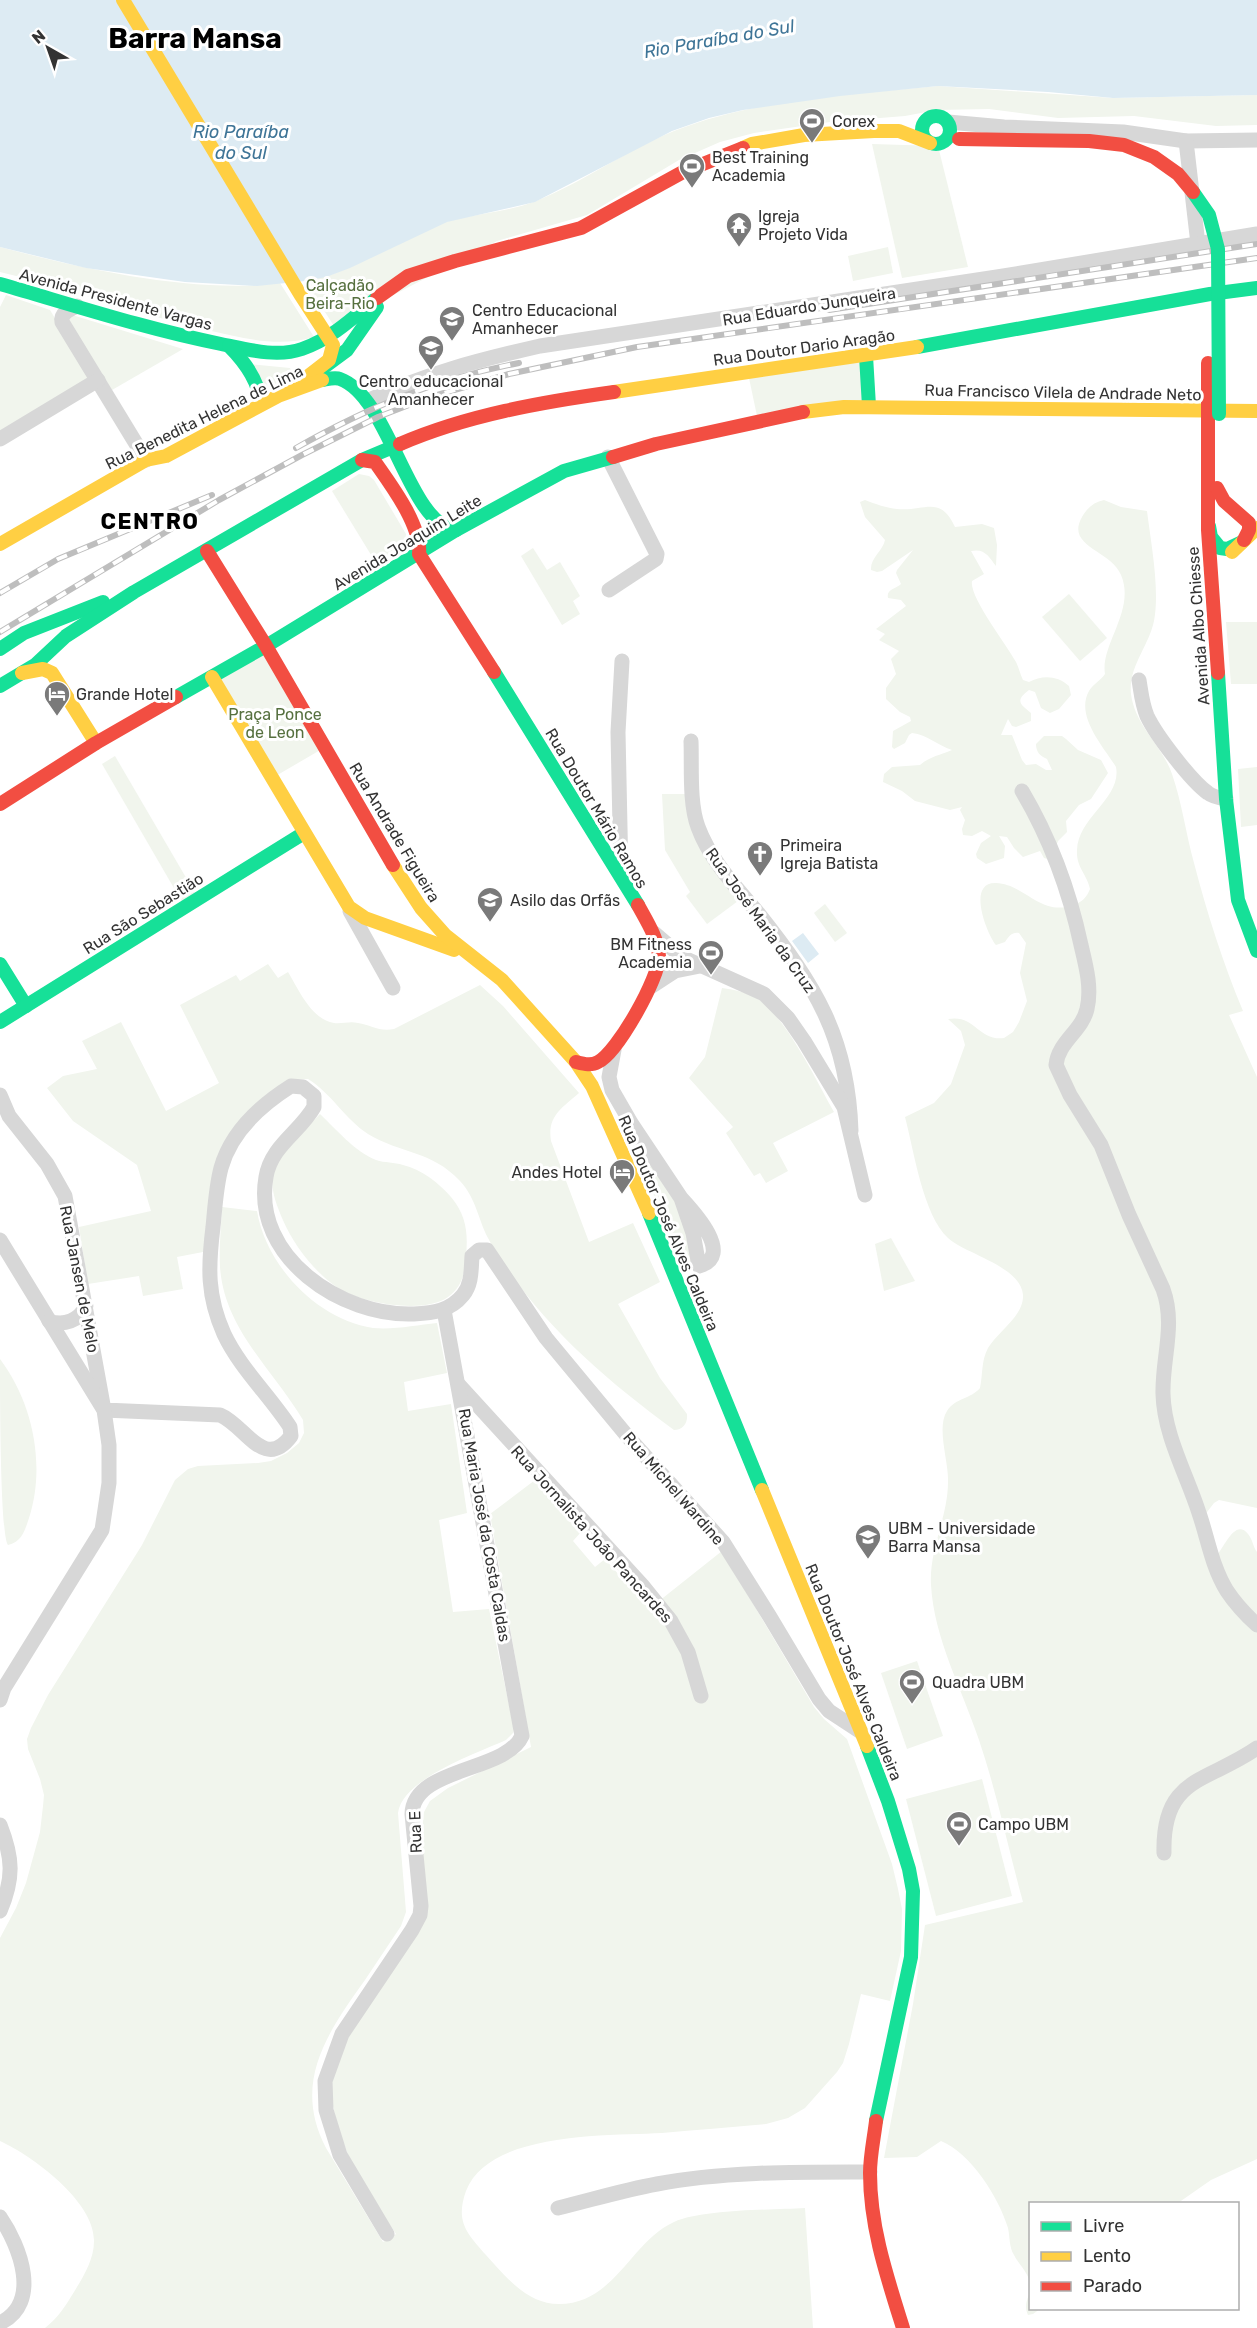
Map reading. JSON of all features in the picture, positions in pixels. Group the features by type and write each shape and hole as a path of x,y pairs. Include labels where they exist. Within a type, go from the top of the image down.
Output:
{"street":[{"path":"123,0 333,347 331,356 307,377"},
{"path":"899,131 938,115 948,122 1004,127 1123,132 1186,141 1257,140"},
{"path":"930,117 923,122 921,129 924,138 930,143"},
{"path":"948,122 953,139"},
{"path":"899,131 930,143 939,144 953,139 1089,141 1124,146 1154,157 1167,165 1188,184 1202,201 1214,229 1219,258 1219,443 1217,488 1208,530 1220,548 1227,549 1243,541 1249,531 1249,523 1224,501 1217,488"},
{"name":"Avenida Presidente Vargas","path":"0,284 172,334 229,346 281,353 300,350 328,338 392,286 414,274 581,228 682,172 752,144 804,135 899,131"},
{"path":"1186,141 1198,244"},
{"name":"Rua Eduardo Junqueira","path":"367,402 402,385 471,362 540,346 985,279 1257,234"},
{"path":"278,396 334,361 347,350 392,286"},
{"name":"Rua Doutor Dario Aragão","path":"125,598 362,460 425,433 538,403 866,356 1210,294 1257,288"},
{"name":"Avenida Albo Chiesse","path":"1210,294 1207,411 1208,530 1226,799 1238,900 1257,951"},
{"path":"77,306 66,312 62,320 146,460"},
{"path":"229,346 241,359 260,391 261,404"},
{"path":"866,356 869,406"},
{"name":"Rua Benedita Helena de Lima","path":"0,544 146,460 166,456 261,404 316,381 338,378 350,383 367,402"},
{"path":"0,439 98,380"},
{"path":"367,402 378,417 411,483 435,520 446,530 456,530"},
{"name":"Rua Francisco Vilela de Andrade Neto","path":"869,406 1257,411"},
{"name":"Avenida Joaquim Leite","path":"0,804 96,743 266,646 456,530 557,474 608,457 806,411 869,406"},
{"path":"608,457 657,554 656,559 609,590"},
{"path":"362,460 375,462 385,476 417,531 420,541 419,554"},
{"path":"1212,583 1223,562 1257,528"},
{"name":"Rua Andrade Figueira","path":"207,551 266,646 415,901 445,935 483,963 519,998 579,1063"},
{"name":"Rua Doutor Mário Ramos","path":"419,554 621,878 658,947 657,971 651,987 599,1072"},
{"path":"0,648 24,633 71,614 97,604 125,598"},
{"path":"0,686 35,665 66,636 125,598"},
{"path":"621,878 618,732 622,661"},
{"path":"22,673 43,669 52,673 96,743"},
{"path":"212,677 393,988"},
{"path":"1139,680 1142,703 1148,718 1160,736 1205,791 1226,799"},
{"name":"Rua José Maria da Cruz","path":"691,741 695,816 700,833 720,866 783,946 809,984 836,1039 843,1061 842,1093 865,1195"},
{"path":"1022,791 1042,824 1062,871 1075,915 1088,983 1089,996 1085,1016 1060,1050 1056,1065 1070,1095 1101,1145 1129,1215 1167,1299 1169,1328 1163,1394 1169,1427 1199,1511 1217,1571 1227,1591 1257,1625"},
{"name":"Rua São Sebastião","path":"0,1022 304,833"},
{"path":"344,901 365,918 451,948 483,963"},
{"name":"Rua José Maria da Cruz","path":"650,929 674,951 700,966 759,991 775,1003 842,1093"},
{"path":"0,964 26,1006"},
{"path":"651,987 675,970 700,966"},
{"path":"612,1090 609,1077 616,1044"},
{"path":"579,1063 595,1064 605,1059"},
{"path":"579,1063 599,1072 681,1198"},
{"name":"Rua Doutor José Alves Caldeira","path":"579,1063 602,1106 641,1192 861,1732 888,1801 909,1869 913,1891 911,1957 877,2115 870,2172 871,2197 879,2252 903,2328"},
{"path":"599,1072 596,1083 602,1106"},
{"path":"0,1240 104,1410 220,1416 232,1422 259,1447 268,1450 281,1446 291,1436 290,1427 237,1356 225,1336 211,1293 209,1262 219,1178 233,1141 252,1117 289,1087 296,1085 303,1087 315,1099 311,1112 275,1153 266,1178 267,1213 271,1229 279,1245 290,1261 312,1280 362,1307 386,1313 407,1314 444,1310"},
{"name":"Rua Jansen de Melo","path":"0,1095 9,1116 46,1164 62,1190 86,1306 109,1445 109,1483 102,1530 2,1694"},
{"name":"Rua Michel Wardine","path":"444,1310 457,1301 465,1291 472,1272 472,1256 477,1251 487,1250 546,1338 628,1437 723,1542 771,1617 819,1699 829,1711 861,1732"},
{"path":"49,1321 59,1324 68,1322 82,1314 86,1306"},
{"name":"Rua Maria José da Costa Caldas","path":"444,1310 522,1729 520,1739"},
{"name":"Rua Jornalista João Pancardes","path":"459,1385 642,1585 671,1621 688,1653 701,1696"},
{"path":"0,1671 2,1694"},
{"name":"Rua E","path":"387,2234 340,2155 326,2110 325,2080 342,2034 420,1915 412,1814 416,1800 439,1781 504,1754 516,1746 520,1739"},
{"path":"1164,1853 1166,1822 1182,1790 1199,1778 1236,1762 1257,1748"},
{"path":"0,1825 8,1846 11,1863 8,1890 0,1911"},
{"path":"558,2208 658,2183 811,2172 870,2172"},
{"path":"0,2217 19,2254 25,2291 18,2308 9,2318 0,2323"}],"green space":[{"name":"Calçadão Beira-Rio","path":"938,86 1113,98 1257,95 1257,125 1216,126 1134,116 1058,118 989,109 937,110 905,116 830,122 754,133 720,142 679,160 587,215 497,241 334,326 305,281 339,272 434,226 459,218 511,209 536,201 571,185 656,139 706,120 738,111 838,95"},
{"path":"872,144 938,146 968,267 902,278"},
{"path":"0,247 103,271 176,282 247,286 280,283 314,337 274,342 234,336 0,272"},
{"path":"888,247 893,273 853,281 848,256"},
{"path":"6,295 50,310 92,380 0,433 0,307"},
{"path":"69,314 183,349 112,390 67,318"},
{"path":"860,358 866,403 757,416 749,378"},
{"path":"248,364 290,368 293,374 263,391"},
{"path":"359,474 369,476 374,480 406,534 399,548 376,563 332,491"},
{"path":"865,500 897,509 937,508 949,517 955,527 982,524 994,528 997,545 996,566 983,552 971,551 984,574 972,581 976,598 1016,662 1023,680 1029,682 1044,677 1054,678 1069,686 1071,695 1059,709 1050,713 1041,708 1035,692 1029,690 1020,700 1031,713 1031,721 1016,727 1012,726 1008,719 1001,735 1012,735 1026,765 1036,764 1046,770 1052,770 1047,759 1040,755 1036,744 1044,736 1062,736 1078,750 1101,760 1108,773 1091,799 1079,805 1066,821 1067,832 1058,841 1051,860 1044,858 1040,851 1023,857 1007,837 999,836 1005,846 1004,858 986,864 977,858 976,854 981,843 991,836 982,831 972,836 963,835 965,820 960,810 962,807 950,810 915,801 902,791 883,782 884,774 892,767 920,765 952,750 912,733 905,743 894,749 892,747 893,731 911,721 910,717 900,712 886,699 886,688 896,674 891,659 899,651 879,640 885,634 876,629 906,606 901,600 888,598 888,595 901,584 897,570 913,550 882,571 871,570 872,562 885,540 865,517 860,502"},
{"path":"1104,500 1121,507 1147,511 1154,566 1156,609 1151,630 1133,675 1131,694 1143,726 1172,774 1204,900 1243,1011 1229,1015 1257,1077 1257,1508 1219,1500 1204,1516 1217,1555 1230,1536 1239,1530 1248,1534 1257,1552 1257,2159 1211,2180 1179,2202 1029,2202 1029,2280 1012,2252 1008,2228 998,2203 991,2190 963,2155 941,2141 917,2157 884,2158 913,2004 925,1925 1023,1902 985,1760 937,1625 931,1572 947,1495 948,1474 943,1436 944,1418 950,1407 980,1388 983,1363 988,1348 1015,1317 1023,1295 1020,1285 1003,1268 956,1244 939,1228 920,1182 905,1117 934,1103 951,1084 965,1045 961,1031 948,1019 964,1020 988,1036 1004,1038 1013,1032 1027,1001 1020,973 1026,943 1017,933 1011,935 1005,942 996,945 988,931 981,910 982,891 987,885 996,883 1006,885 1042,904 1062,908 1079,902 1086,897 1090,889 1078,862 1079,838 1084,827 1113,788 1116,767 1092,730 1085,710 1086,701 1089,691 1105,674 1108,651 1124,601 1124,588 1121,575 1116,567 1084,542 1078,527 1089,508"},
{"path":"533,548 547,570 560,562 580,596 573,601 580,614 562,625 521,556"},
{"path":"1069,594 1107,638 1080,661 1042,617"},
{"path":"1226,622 1257,622 1257,684 1231,684"},
{"name":"Praça Ponce de Leon","path":"265,650 322,749 274,777 216,677"},
{"path":"115,756 195,893 182,902 102,764"},
{"path":"1257,767 1257,825 1241,827 1238,769"},
{"path":"662,794 689,794 702,853 738,901 707,924 686,896 690,892 665,850"},
{"path":"825,904 847,933 835,942 814,913"},
{"path":"268,964 278,978 288,972 312,1010 334,1023 355,1022 379,1029 394,1029 480,985 503,1006 579,1093 557,1113 550,1132 551,1141 589,1242 633,1223 660,1282 618,1304 660,1378 687,1414 687,1420 682,1427 674,1430 627,1394 582,1355 541,1313 496,1252 470,1194 460,1181 438,1163 368,1134 352,1121 324,1091 308,1079 293,1080 234,1130 203,1252 177,1257 183,1289 143,1296 139,1276 88,1284 79,1227 151,1211 137,1165 73,1121 47,1088 63,1076 97,1069 82,1041 121,1022 166,1111 219,1083 180,1005 236,975 240,981"},
{"path":"722,988 750,995 769,1008 800,1051 834,1112 773,1143 788,1171 766,1183 760,1173 754,1176 726,1133 733,1127 689,1078 705,1057"},
{"path":"320,1114 361,1152 376,1160 400,1164 423,1173 441,1187 456,1204 465,1226 466,1263 460,1284 448,1297 437,1302 408,1306 391,1305 359,1297 335,1286 311,1264 298,1246 286,1228 274,1195 274,1170 282,1154"},
{"path":"626,1128 675,1194 697,1266 686,1273"},
{"path":"222,1207 257,1211 262,1231 283,1270 314,1302 333,1314 353,1323 373,1328 397,1328 437,1323 447,1373 404,1382 408,1411 451,1404 467,1513 439,1520 453,1612 489,1609 514,1729 506,1740 426,1778 412,1789 403,1801 398,1813 406,1912 401,1926 338,2019 318,2060 313,2080 312,2102 316,2124 326,2148 383,2242 396,2234 350,2160 337,2125 329,2087 344,2042 417,1931 420,1849 424,1812 430,1801 448,1788 531,1747 490,1514 535,1480 582,1531 573,1541 595,1567 605,1559 649,1609 722,1551 814,1707 847,1739 892,1864 902,1909 901,1951 890,2001 861,1994 843,2063 805,2108 788,2118 766,2124 583,2137 524,2147 499,2157 479,2171 466,2191 462,2219 468,2233 479,2247 518,2288 547,2303 559,2304 578,2301 595,2294 609,2283 659,2231 674,2222 719,2212 805,2208 813,2328 45,2328 68,2302 81,2280 90,2262 94,2241 92,2226 84,2211 60,2182 29,2157 0,2141 0,1938 26,1883 40,1832 44,1795 28,1749 27,1739 48,1695 142,1545 175,1480 188,1469 198,1466 271,1461 287,1453 299,1443 304,1433 303,1420 249,1344 230,1308 223,1288 220,1267"},
{"path":"891,1238 915,1281 884,1291 875,1244"},
{"path":"0,1359 21,1395 33,1435 36,1456 34,1498 29,1518 20,1538 8,1545 3,1516"},
{"name":"Quadra UBM","path":"917,1661 943,1736 907,1749 881,1673"},
{"name":"Campo UBM","path":"982,1779 1012,1896 936,1916 906,1799"},
{"path":"1029,2294 1029,2310 1039,2310 1028,2315 1026,2307"}],"water":[{"name":"Rio Paraíba do Sul","path":"0,0 1257,0 1257,95 1113,98 938,86 840,96 743,110 709,118 672,131 535,202 447,222 326,277 257,286 185,282 86,268 0,247"},
{"path":"803,933 819,954 808,963 792,941"}],"railway":[{"path":"829,310 1257,244"},
{"path":"0,632 219,500 378,417 427,398 509,374 637,347 1257,258"},
{"path":"296,448 376,407 403,396 459,377 519,363"},
{"path":"0,593 58,559 212,495"}],"traffic: fast":[{"path":"936,116 946,120 950,130 946,140 936,144 926,140 922,130 926,120 936,116"},
{"path":"1193,192 1209,215 1218,249 1219,414"},
{"path":"0,284 165,331 272,353 292,352 323,340 377,298"},
{"path":"917,347 1210,294 1257,288"},
{"path":"324,367 347,350 377,307"},
{"path":"229,346 250,372 261,404"},
{"path":"866,356 869,406"},
{"path":"322,380 340,379 357,390 372,409 386,433 411,485 425,507 439,523 456,530"},
{"path":"0,686 35,665 66,636 134,592 362,460 400,444"},
{"path":"176,697 266,646 456,530 564,471 613,457"},
{"path":"1209,526 1211,537 1220,548 1227,549 1242,542"},
{"path":"0,649 24,633 103,602"},
{"path":"494,672 638,905"},
{"path":"1218,673 1226,799 1238,900 1257,951"},
{"path":"0,1022 304,833"},
{"path":"0,964 26,1006"},
{"path":"649,1213 762,1490"},
{"path":"867,1746 888,1801 909,1869 913,1891 911,1957 876,2121"}],"traffic: slow":[{"path":"123,0 333,345 329,360 307,377"},
{"path":"743,148 752,144 804,135 874,131 899,131 930,143"},
{"path":"614,392 917,347"},
{"path":"0,544 146,460 166,456 278,396 322,380"},
{"path":"803,412 844,407 1257,411"},
{"path":"1232,552 1257,528"},
{"path":"22,673 43,669 52,673 96,743"},
{"path":"212,677 349,907 365,918 454,950"},
{"path":"393,865 421,908 445,935 502,980 576,1062 592,1086 649,1213"},
{"path":"762,1490 867,1746"}],"traffic: jam":[{"path":"959,139 1089,141 1124,145 1154,157 1178,174 1193,192"},
{"path":"377,298 408,276 455,261 581,228 683,172 743,148"},
{"path":"1208,363 1208,530 1218,673"},
{"path":"400,444 478,417 560,400 614,392"},
{"path":"613,457 656,444 803,412"},
{"path":"362,460 375,462 397,494 416,531 419,554 494,672"},
{"path":"1217,488 1224,501 1249,523 1249,530 1244,540"},
{"path":"207,551 266,646 393,865"},
{"path":"0,804 96,743 176,697"},
{"path":"576,1062 593,1064 606,1056 636,1014 653,980 659,956 658,949 651,929 638,905"},
{"path":"876,2121 870,2167 873,2213 880,2252 903,2328"}],"place":[{"name":"Corex","path":"812,144"},
{"name":"Best Training Academia","path":"692,189"},
{"name":"Igreja Projeto Vida","path":"739,248"},
{"name":"Centro Educacional Amanhecer","path":"452,342"},
{"name":"Centro educacional Amanhecer","path":"431,371"},
{"name":"Grande Hotel","path":"57,717"},
{"name":"Primeira Igreja Batista","path":"760,877"},
{"name":"Asilo das Orfãs","path":"490,923"},
{"name":"BM Fitness Academia","path":"711,976"},
{"name":"Andes Hotel","path":"622,1195"},
{"name":"UBM - Universidade Barra Mansa","path":"868,1560"},
{"name":"Quadra UBM","path":"912,1705"},
{"name":"Campo UBM","path":"959,1847"}],"district":[{"name":"Barra Mansa","path":"195,38"},
{"name":"CENTRO","path":"150,521"}]}
